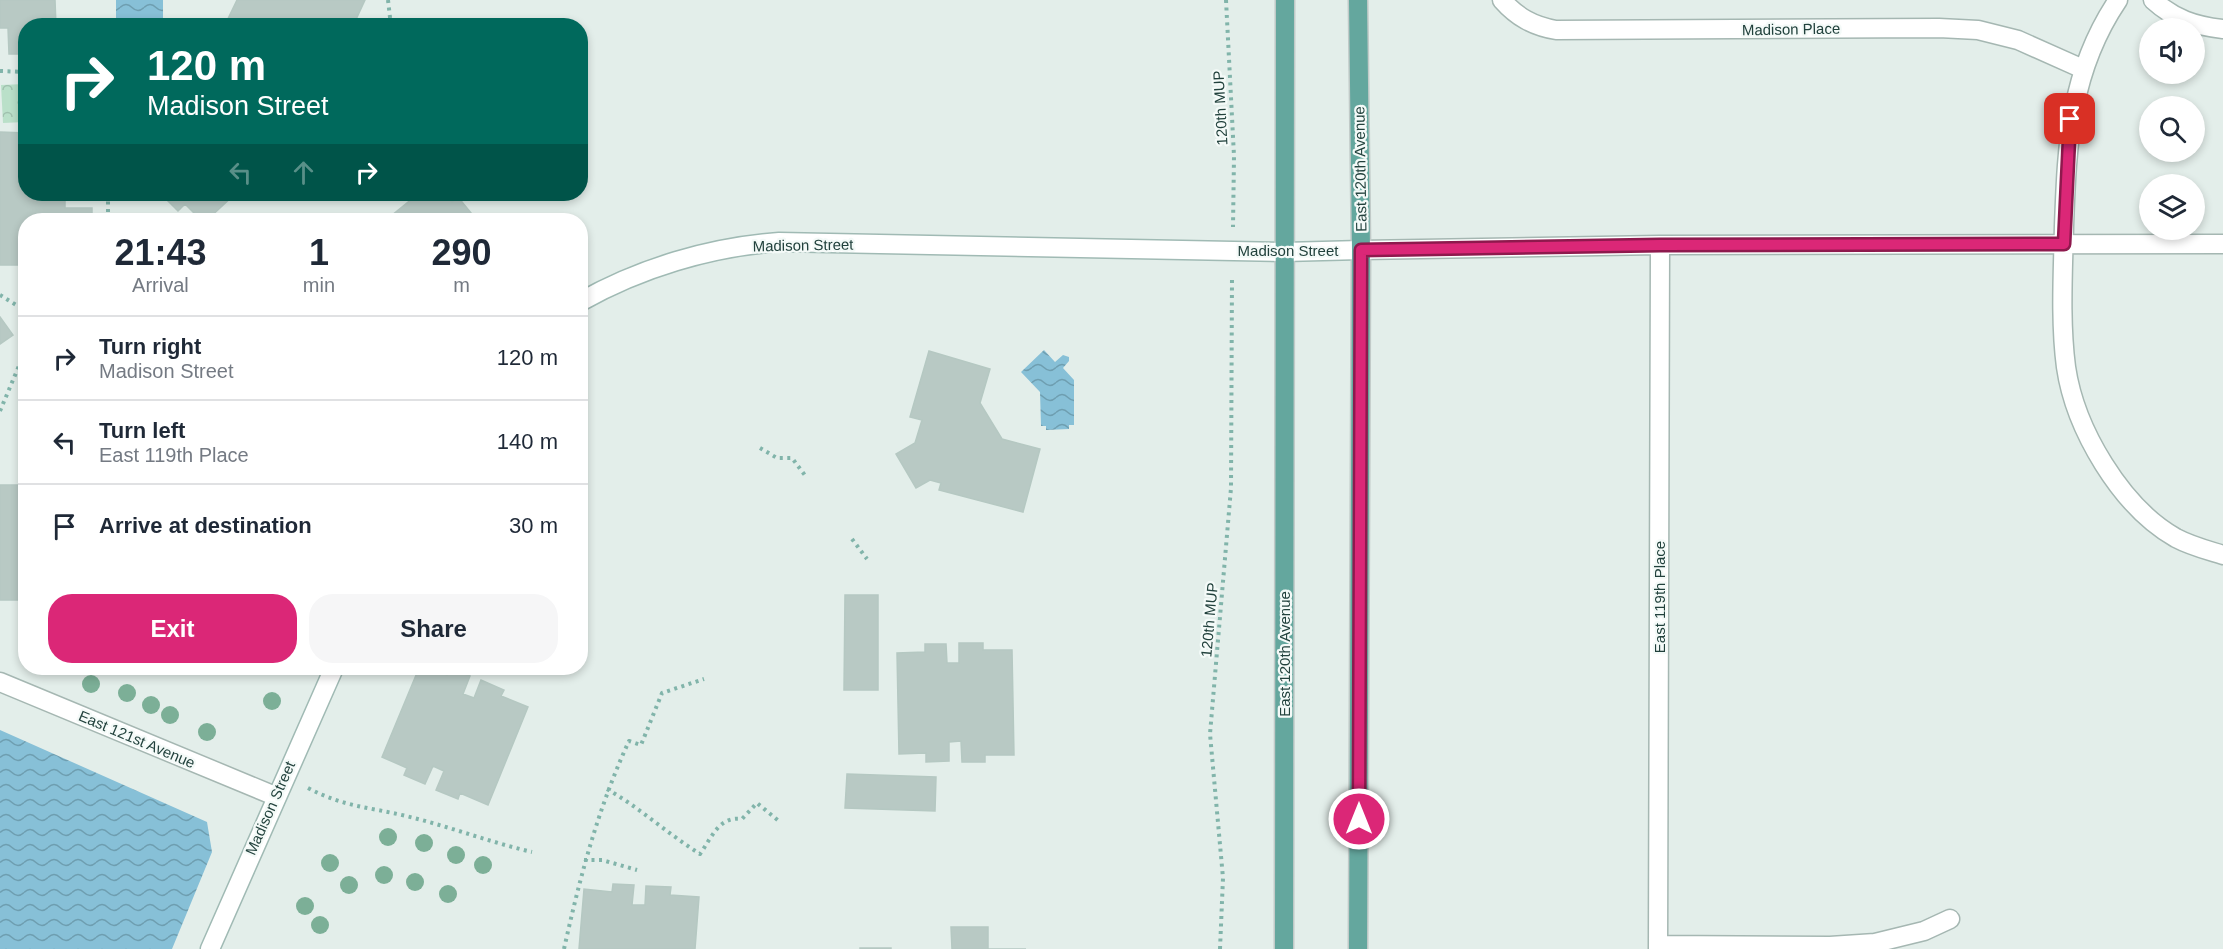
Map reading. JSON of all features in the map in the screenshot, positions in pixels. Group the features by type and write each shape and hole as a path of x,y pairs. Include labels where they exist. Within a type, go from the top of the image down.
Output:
{"main road":[{"name":"East 120th Avenue","path":"1284,949 1285,0"},
{"name":"East 120th Avenue","path":"1358,0 1361,250 1358,949"}],"street":[{"name":"Madison Place","path":"1502,0 1526,21 1556,30 1939,28 1978,30 2018,40 2083,69"},
{"path":"2118,0 2105,19 2083,69 2070,119 2064,244 2066,368 2074,399 2090,439 2118,486 2154,523 2177,538 2223,555"},
{"path":"2152,0 2181,20 2201,27 2223,29"},
{"name":"Madison Street","path":"588,298 652,270 714,251 769,243 1284,252 1660,245 2223,244"},
{"name":"East 119th Place","path":"1658,947 1660,245"},
{"name":"Madison Street","path":"210,949 275,796 331,675"},
{"name":"East 121st Avenue","path":"0,682 275,796"},
{"path":"1658,947 1830,946 1875,943 1924,931 1950,919"}],"path":[{"path":"388,0 390,18"},
{"name":"120th MUP","path":"1226,0 1234,156 1233,214"},
{"path":"0,71 18,72"},
{"name":"120th MUP","path":"1221,949 1223,878 1210,734 1231,488 1232,291"},
{"path":"0,295 18,306"},
{"path":"0,411 18,368"},
{"path":"760,448 777,458 792,458 807,478"},
{"path":"852,538 867,559"},
{"path":"564,949 584,860 607,789 629,741 641,745 662,693 704,679"},
{"path":"607,789 637,807 676,840 700,854 722,822 732,817 742,819 757,803 780,822"},
{"path":"317,792 344,805 408,816 487,841 532,852"},
{"path":"584,860 602,860 637,870"}],"green space":[{"path":"18,84 18,122 3,123 1,85"}],"water":[{"path":"116,0 163,0 163,18 116,18"},
{"path":"1044,350 1055,362 1063,355 1069,357 1069,361 1063,368 1074,380 1074,425 1069,425 1069,429 1046,430 1046,426 1041,426 1040,392 1021,372"},
{"path":"0,730 207,822 212,852 172,949 0,949"}],"building":[{"path":"0,0 55,0 56,18 18,18 18,54 9,54 8,28 0,28"},
{"path":"237,0 365,0 357,18 228,18"},
{"path":"0,132 18,133 18,201 65,201 65,208 92,208 92,213 18,213 18,265 0,265"},
{"path":"168,201 227,201 215,213 194,213 185,204 178,211"},
{"path":"409,201 461,201 471,213 395,213"},
{"path":"0,317 13,335 0,344"},
{"path":"929,351 990,369 980,403 1002,439 1040,449 1023,512 939,490 941,483 930,480 916,488 896,454 915,443 922,420 910,417"},
{"path":"0,485 18,485 18,600 0,600"},
{"path":"845,595 878,595 878,690 844,690"},
{"path":"959,643 983,643 983,650 1012,650 1014,755 985,755 985,762 962,762 961,741 949,742 949,761 926,762 926,753 899,754 897,653 925,652 925,644 946,644 947,663 959,663"},
{"path":"416,675 468,675 470,676 463,694 474,698 481,680 504,690 501,696 528,707 488,805 460,793 458,799 436,790 444,771 433,766 425,784 404,775 407,768 382,757"},
{"path":"847,774 936,777 935,811 845,808"},
{"path":"613,884 634,885 632,905 645,905 646,886 671,887 670,895 699,897 695,949 579,949 584,889 612,892"},
{"path":"951,927 988,927 988,949 952,949"},
{"path":"891,948 891,949 860,949"}],"route":[{"path":"1359,819 1361,250 1660,245 2064,244 2066,157 2070,119"}]}
